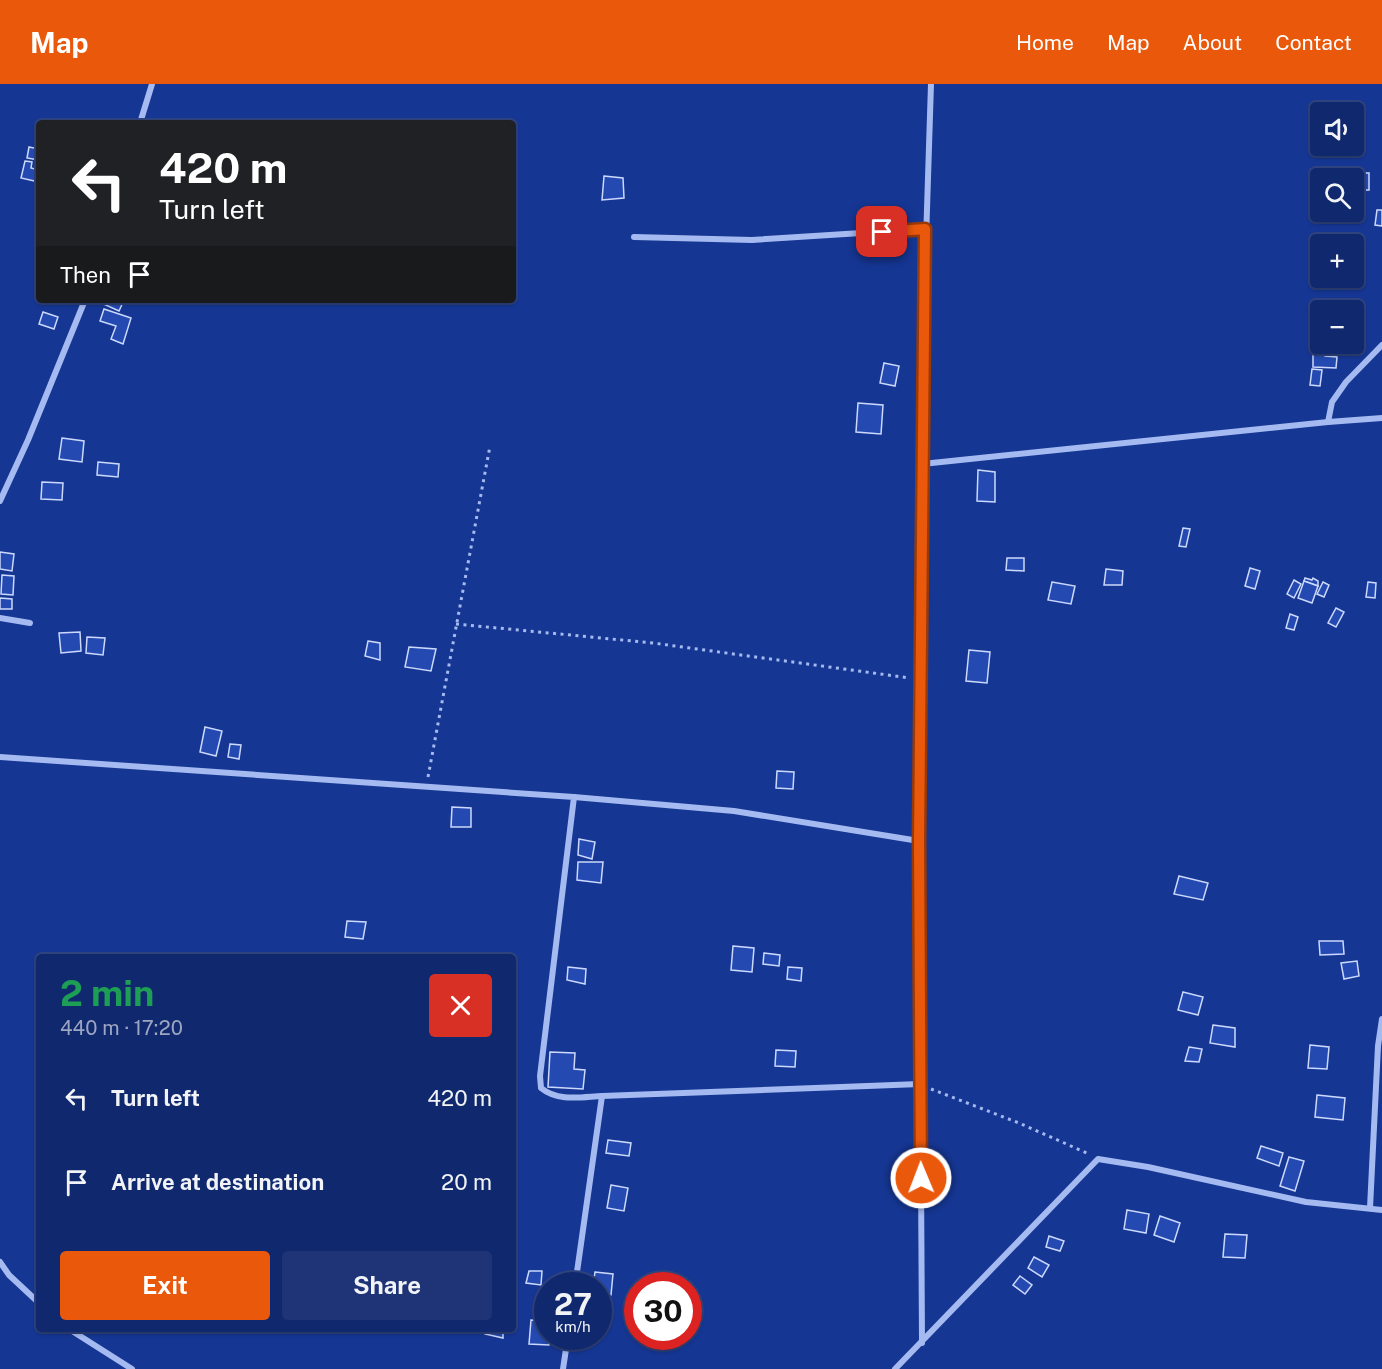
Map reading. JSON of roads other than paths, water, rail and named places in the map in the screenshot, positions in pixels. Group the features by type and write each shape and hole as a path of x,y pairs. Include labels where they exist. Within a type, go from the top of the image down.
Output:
{"street":[{"path":"141,120 152,84"},
{"path":"922,1343 919,841 925,229 931,84"},
{"path":"634,237 752,240 925,229"},
{"path":"0,501 28,440 84,303"},
{"path":"1328,422 1332,402 1346,382 1382,345"},
{"path":"922,464 1382,418"},
{"path":"0,618 30,623"},
{"path":"0,757 574,797 734,812 919,841"},
{"path":"574,797 540,1076 541,1088 550,1095 562,1098 920,1084"},
{"path":"1370,1208 1378,1046 1382,1019"},
{"path":"577,1272 602,1096"},
{"path":"895,1369 1098,1159 1148,1167 1306,1202 1382,1210"},
{"path":"0,1262 9,1275 36,1300"},
{"path":"74,1332 132,1369"},
{"path":"563,1369 566,1350"}]}
